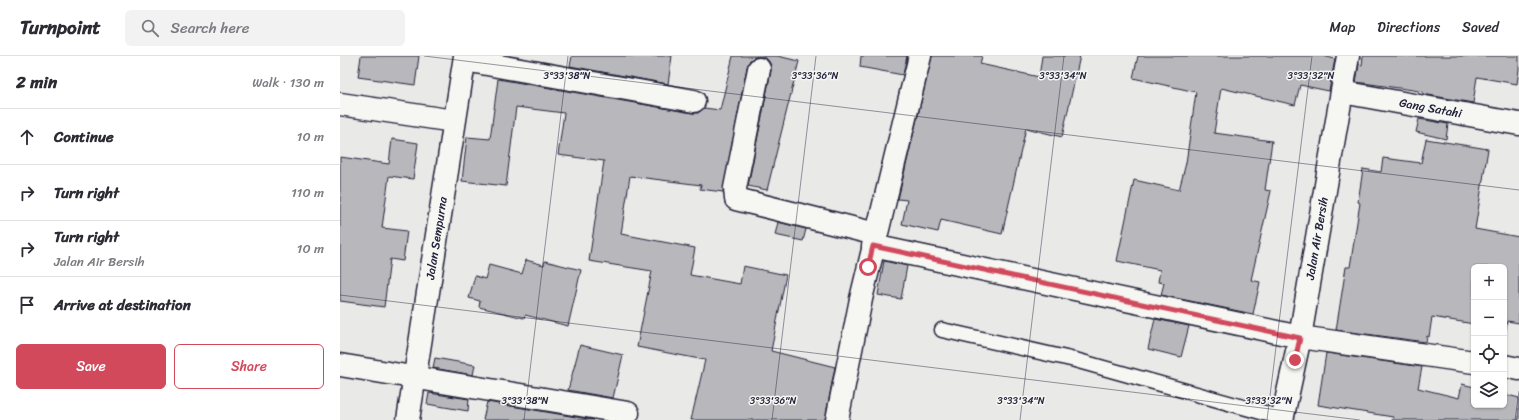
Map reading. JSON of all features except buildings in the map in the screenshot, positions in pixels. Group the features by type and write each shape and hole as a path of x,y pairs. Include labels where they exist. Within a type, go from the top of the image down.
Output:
{"street":[{"path":"837,420 875,240 920,56"},
{"name":"Jalan Air Bersih","path":"1282,419 1300,338 1348,56"},
{"path":"465,58 694,101"},
{"name":"Jalan Sempurna","path":"408,420 465,58"},
{"path":"759,69 735,188 736,199 739,201 875,240 1300,338 1471,362"},
{"name":"Gang Satahi","path":"1342,92 1519,124"},
{"path":"340,104 454,122"},
{"path":"340,365 628,413"},
{"path":"1507,366 1519,368"}],"lane":[{"path":"942,330 1075,360 1282,419"}],"route":[{"path":"868,267 873,246 1300,338 1295,360"}]}
